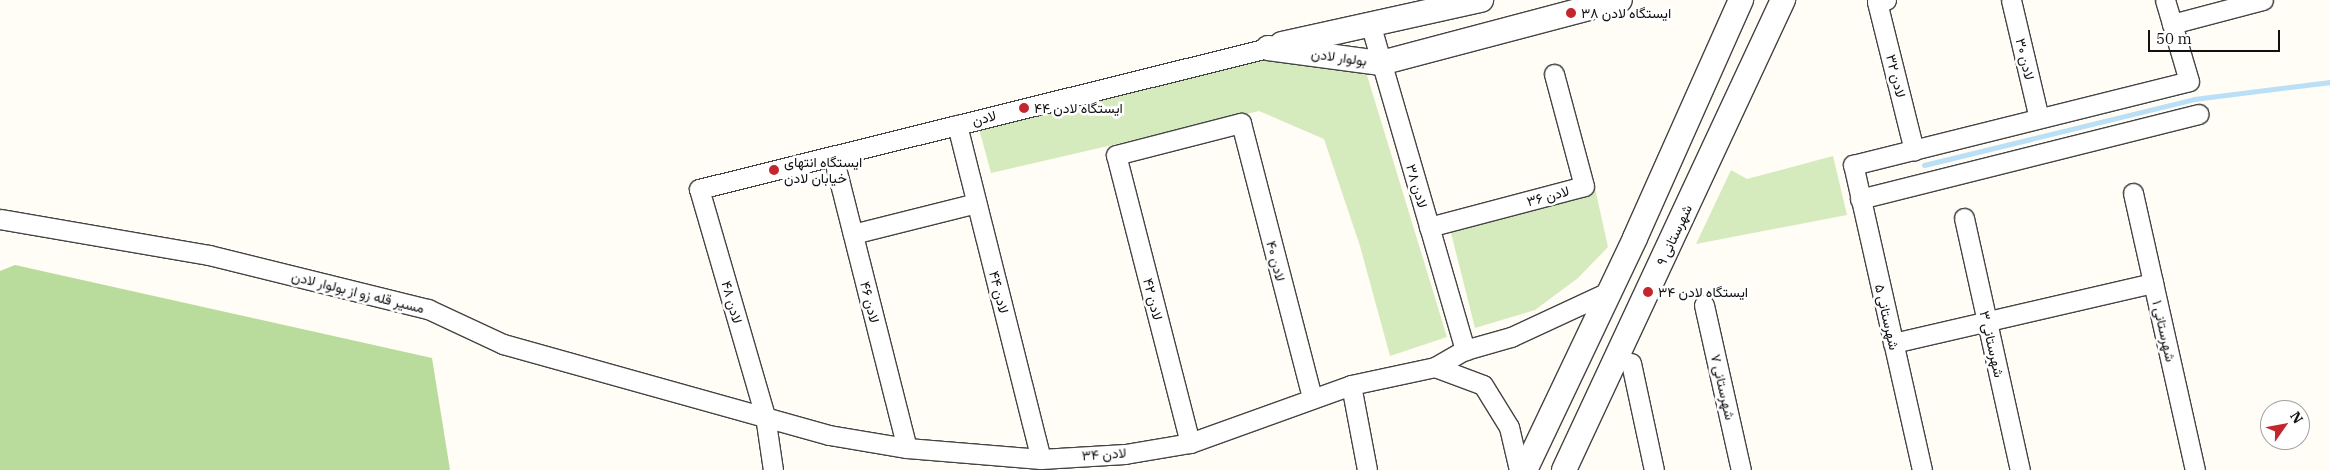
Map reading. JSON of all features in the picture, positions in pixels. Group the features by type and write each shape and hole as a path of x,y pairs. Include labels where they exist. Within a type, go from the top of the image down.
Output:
{"street":[{"name":"بولوار لادن","path":"1268,48 1370,23 1482,0"},
{"name":"بولوار لادن","path":"1268,48 1381,63 1620,0"},
{"path":"1525,470 1610,291 1741,0"},
{"name":"شهرستانی ۹","path":"1564,470 1783,0"},
{"name":"لادن ۳۰","path":"2011,0 2039,118"},
{"path":"1914,150 2189,81 2165,0"},
{"path":"2172,24 2263,0"},
{"name":"لادن ۳۲","path":"1882,1 1914,150"},
{"name":"لادن ۳۸","path":"1370,23 1465,350"},
{"name":"لادن","path":"699,189 1268,48"},
{"name":"لادن ۳۶","path":"1429,227 1584,186 1554,74"},
{"path":"1860,199 2198,114"},
{"name":"لادن ۴۰","path":"1116,155 1241,123 1312,398"},
{"name":"لادن ۴۴","path":"957,125 1040,459"},
{"name":"شهرستانی ۵","path":"1914,150 1853,164 1922,470"},
{"name":"لادن ۴۲","path":"1116,155 1190,443"},
{"name":"لادن ۴۶","path":"833,156 907,448"},
{"name":"لادن ۴۸","path":"699,189 765,416 773,470"},
{"name":"شهرستانی ۱","path":"2133,193 2195,470"},
{"path":"853,234 976,203"},
{"name":"شهرستانی ۳","path":"1964,218 2020,470"},
{"name":"مسیر قله زو از بولوار لادن","path":"0,219 209,255 428,309 503,344 765,416"},
{"path":"1893,343 2153,284"},
{"path":"1435,367 1465,350 1511,338 1610,291"},
{"name":"شهرستانی ۷","path":"1704,305 1741,470"},
{"path":"1631,362 1654,470"},
{"path":"1435,367 1470,379 1488,391 1509,427 1519,470"},
{"name":"لادن ۳۴","path":"765,416 829,434 907,448 1040,459 1125,454 1190,443 1351,385 1435,367"},
{"path":"1351,385 1367,470"}],"green space":[{"path":"1309,57 1366,72 1447,337 1390,356 1360,246 1324,139 1259,111 991,173 978,125 1234,60"},
{"path":"1833,156 1847,215 1696,244 1731,170 1747,179"},
{"path":"1595,188 1608,247 1578,278 1535,310 1475,328 1449,225"},
{"path":"15,265 432,358 450,470 0,470 0,271"}],"waterway":[{"path":"1924,165 2194,99 2330,82"}],"place":[{"name":"ایستگاه لادن ۳۸","path":"1571,13"},
{"name":"ایستگاه لادن ۴۴","path":"1024,108"},
{"name":"ایستگاه انتهای خیابان لادن","path":"774,170"},
{"name":"ایستگاه لادن ۳۴","path":"1648,292"}]}
